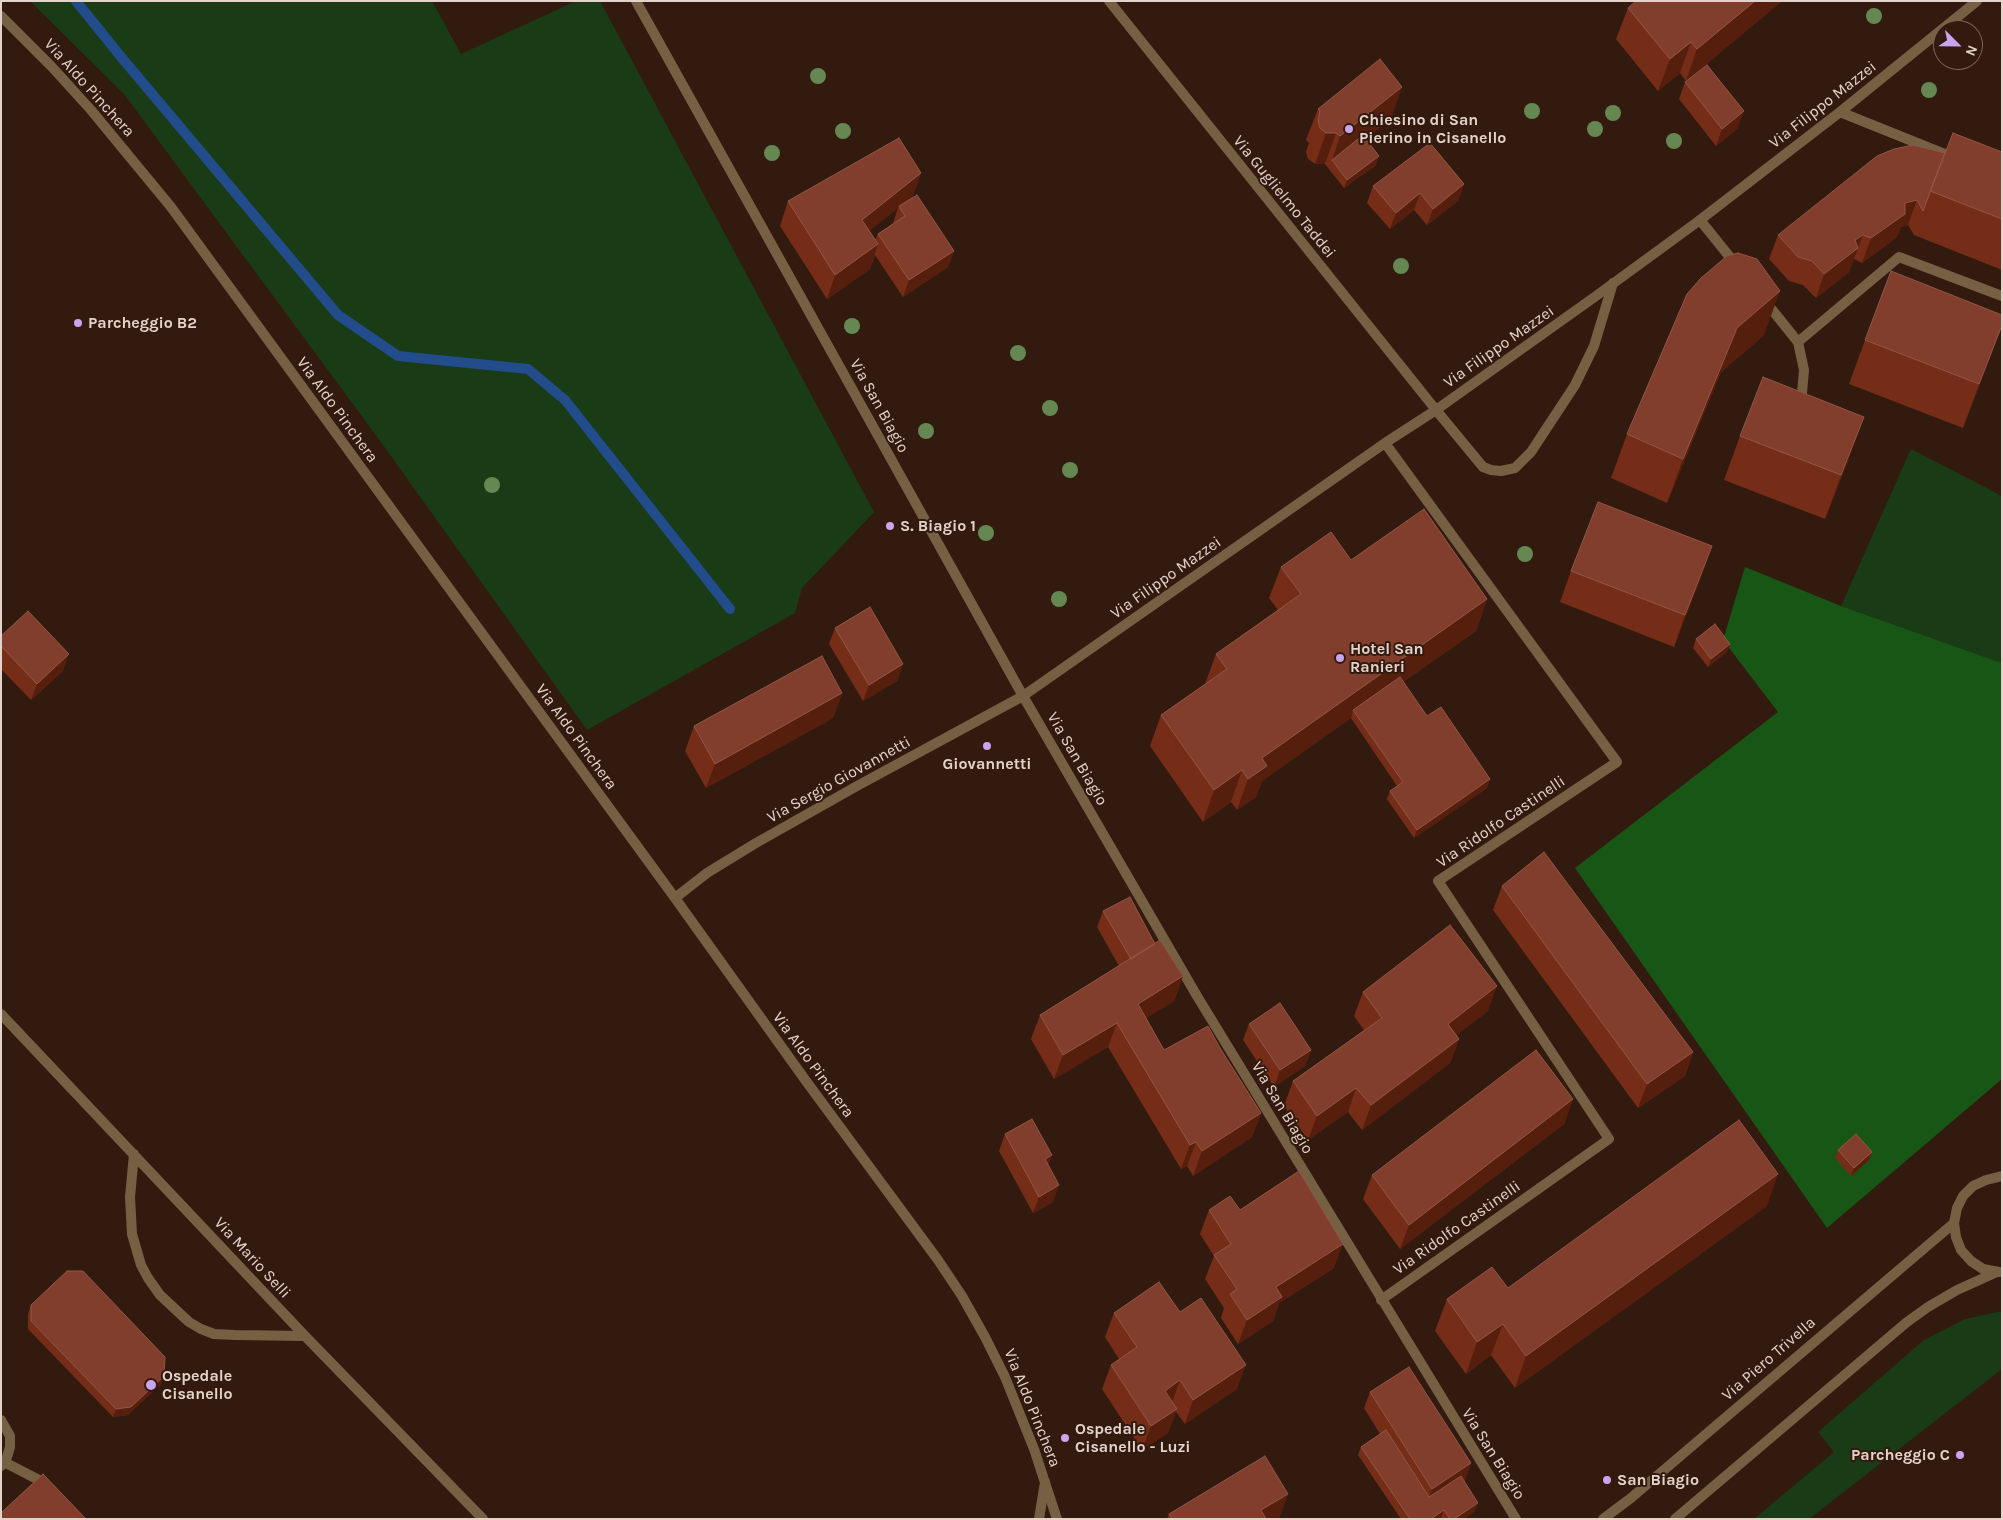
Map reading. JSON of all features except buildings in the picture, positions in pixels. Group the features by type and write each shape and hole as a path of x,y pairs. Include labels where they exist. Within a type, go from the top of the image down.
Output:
{"street":[{"name":"Via San Biagio","path":"636,1 1023,696 1197,996 1516,1519"},
{"name":"Via Guglielmo Taddei","path":"1109,1 1483,467 1501,471 1515,468 1531,452 1575,385 1594,346 1613,284"},
{"name":"Via Filippo Mazzei","path":"1023,696 1385,443 1436,410 1613,284 1700,220 1840,112 1977,1"},
{"name":"Via Aldo Pinchera","path":"1,16 52,67 91,110 171,207 675,898 806,1081 911,1222 962,1296 985,1336 1005,1377 1046,1481 1057,1519"},
{"path":"1840,112 1957,159"},
{"path":"1700,220 1742,273"},
{"path":"1798,342 1899,257 2002,296"},
{"path":"1761,296 1798,342 1804,370 1800,418"},
{"name":"Via Ridolfo Castinelli","path":"1381,1300 1609,1139 1438,882 1617,762 1385,443"},
{"name":"Via Sergio Giovannetti","path":"675,898 708,873 764,838 1023,696"},
{"name":"Via Mario Selli","path":"1,1014 304,1336 484,1519"},
{"path":"134,1154 130,1197 132,1234 141,1265 160,1295 189,1322 214,1334 304,1336"},
{"path":"1999,1272 1983,1268 1966,1255 1956,1237 1954,1223 1960,1202 1973,1186 2002,1176"},
{"name":"Via Piero Trivella","path":"1603,1519 1631,1498 1954,1223"},
{"path":"1675,1519 1907,1322 1957,1290 1999,1272"},
{"path":"1,1420 10,1436 10,1447 3,1464 39,1480 52,1493"},
{"path":"1039,1519 1046,1481"}],"green space":[{"path":"30,1 432,1 461,54 576,1 600,1 874,512 802,588 795,613 587,730 378,438 124,94"},
{"path":"1911,449 2002,496 2002,663 1841,606"},
{"path":"1745,567 1841,606 2002,663 2002,1079 1827,1228 1575,868 1778,712 1723,640"},
{"path":"2002,1311 2002,1369 1809,1519 1754,1519 1834,1452 1818,1432 1924,1340 1965,1319"}],"waterway":[{"path":"76,1 338,315 398,356 528,369 565,400 730,609"}],"place":[{"name":"Chiesino di San Pierino in Cisanello","path":"1349,129"},
{"name":"Parcheggio B2","path":"78,323"},
{"name":"S. Biagio 1","path":"890,526"},
{"name":"Hotel San Ranieri","path":"1340,658"},
{"name":"Giovannetti","path":"987,746"},
{"name":"Ospedale Cisanello","path":"151,1385"},
{"name":"Ospedale Cisanello - Luzi","path":"1065,1438"},
{"name":"Parcheggio C","path":"1960,1455"},
{"name":"San Biagio","path":"1607,1480"}]}
